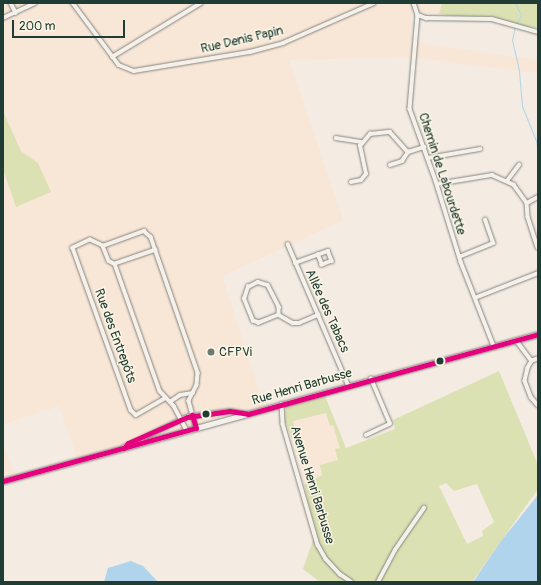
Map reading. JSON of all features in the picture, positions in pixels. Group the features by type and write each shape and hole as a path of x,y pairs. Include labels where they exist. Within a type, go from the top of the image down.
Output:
{"main road":[{"name":"Rue Henri Barbusse","path":"3,482 538,334"}],"street":[{"path":"10,3 16,13"},
{"path":"3,18 35,3"},
{"name":"Rue Denis Papin","path":"72,3 112,57 126,69 142,70 250,52 283,43 374,3"},
{"path":"112,57 201,3"},
{"name":"Chemin de Labourdette","path":"414,3 418,15 410,109 437,184 459,257 494,346"},
{"path":"418,15 426,18 492,19 538,32"},
{"path":"351,182 362,180 366,174 360,146 370,134 390,132 408,152"},
{"path":"336,138 362,142"},
{"path":"390,165 402,161 408,152 424,147"},
{"path":"428,158 480,149"},
{"path":"507,181 519,165"},
{"path":"437,184 492,175 514,185 527,203 538,247"},
{"path":"527,203 538,197"},
{"path":"459,257 493,243 485,220"},
{"path":"187,430 170,402 160,391 115,264 109,261 103,246 144,231 151,237 156,250 198,373 197,385 189,401 196,428"},
{"name":"Rue des Entrepôts","path":"103,246 90,240 73,248 131,410 136,415 165,398"},
{"name":"Allée des Tabacs","path":"288,244 349,386"},
{"path":"115,264 156,250"},
{"path":"295,263 318,255"},
{"path":"475,298 538,273"},
{"path":"279,315 279,307 270,287 258,282 248,287 244,299 253,321 259,323 279,315 299,323 318,315"},
{"path":"516,340 532,361"},
{"path":"532,361 538,359"},
{"path":"532,361 525,381 531,397 538,405"},
{"path":"366,436 390,424 371,379"},
{"path":"170,402 180,395 193,392"},
{"name":"Avenue Henri Barbusse","path":"282,404 283,424 318,545 326,559 340,574 352,582"},
{"path":"124,448 181,419 192,415 230,411 248,414"},
{"path":"378,582 395,550 424,508"}],"shaded area":[{"path":"3,3 442,3 439,14 412,10 411,42 538,60 538,73 406,57 289,60 343,220 222,276 264,406 77,457 59,406 3,424 3,169 17,207 38,163 21,151 3,111"},
{"path":"326,412 330,425 333,425 340,448 338,460 323,475 304,484 292,439 297,437 292,421"},
{"path":"3,445 15,475 3,478"}],"green space":[{"path":"442,3 538,3 538,28 439,14"},
{"path":"3,111 21,151 38,163 51,192 16,207 3,169"},
{"path":"499,371 538,465 538,489 472,582 320,582 303,569 315,534 304,484 322,475 320,465 338,460 335,449 340,448 333,425 330,426 326,413 293,421 297,438 292,439 285,420 286,407 325,396 346,448 395,429 393,420","holes":["446,483 454,491 477,484 494,522 482,531 483,536 467,544 439,486"]}],"water":[{"path":"538,495 538,582 473,582 501,541"},
{"path":"131,561 143,566 158,582 104,582 108,568"}],"waterway":[{"path":"515,3 521,15 516,24"},
{"path":"515,27 512,40 519,71 522,106 536,140 538,153"}],"transit line":[{"path":"124,448 128,443 187,417 230,411 248,414 538,334"},
{"path":"3,481 196,428 192,415"}],"place":[{"name":"CFPVi","path":"211,352"}]}
